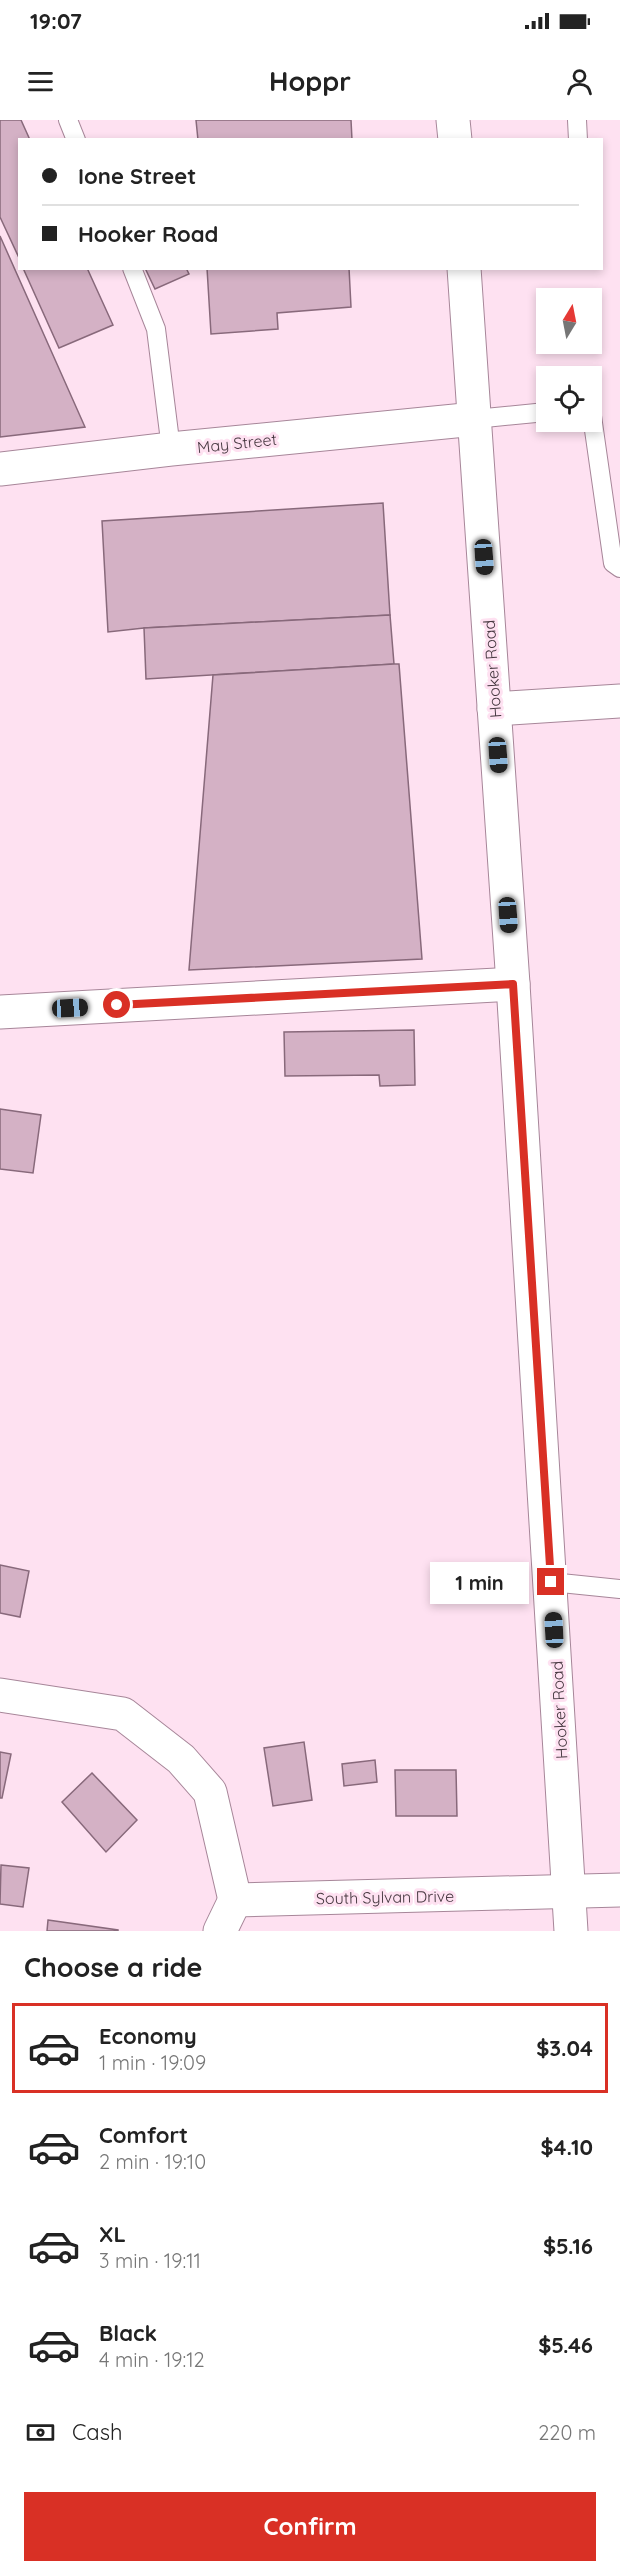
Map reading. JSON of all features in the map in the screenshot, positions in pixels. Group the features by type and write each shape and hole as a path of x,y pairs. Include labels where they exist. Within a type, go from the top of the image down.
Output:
{"street":[{"path":"453,120 454,138"},
{"name":"Hooker Road","path":"464,270 513,984 572,1931"},
{"name":"May Street","path":"0,469 171,449 475,419"},
{"path":"495,709 620,701"},
{"path":"0,1012 513,984"},
{"path":"0,1695 123,1714 181,1760 210,1792 235,1900 220,1931"},
{"name":"South Sylvan Drive","path":"235,1900 620,1890"}],"lane":[{"path":"68,120 75,138"},
{"path":"577,120 578,138"},
{"path":"133,270 156,329 171,449"},
{"path":"475,419 536,413"},
{"path":"594,432 613,563 620,568"},
{"path":"551,1582 620,1589"}],"building":[{"path":"0,120 21,120 29,138 18,138 18,256 0,217"},
{"path":"196,120 351,120 352,138 198,138"},
{"path":"0,236 85,427 0,437"},
{"path":"24,270 88,270 113,325 59,348"},
{"path":"146,270 187,270 189,274 155,289"},
{"path":"207,270 349,270 351,307 277,313 278,329 211,334"},
{"path":"383,503 390,615 144,628 108,632 102,521"},
{"path":"390,615 394,664 146,679 144,628"},
{"path":"399,664 422,959 189,970 213,675"},
{"path":"414,1030 415,1085 380,1086 379,1075 285,1076 284,1032"},
{"path":"0,1109 41,1115 33,1173 0,1169"},
{"path":"0,1565 29,1571 20,1617 0,1613"},
{"path":"304,1742 312,1800 273,1806 264,1748"},
{"path":"0,1752 11,1754 2,1798 0,1798"},
{"path":"375,1760 377,1782 344,1786 342,1764"},
{"path":"395,1770 456,1770 457,1816 396,1816"},
{"path":"92,1773 137,1820 106,1852 62,1802"},
{"path":"1,1865 29,1868 23,1907 0,1904"},
{"path":"48,1920 118,1930 118,1931 47,1931"}],"route":[{"path":"117,1005 513,984 551,1582"}]}
